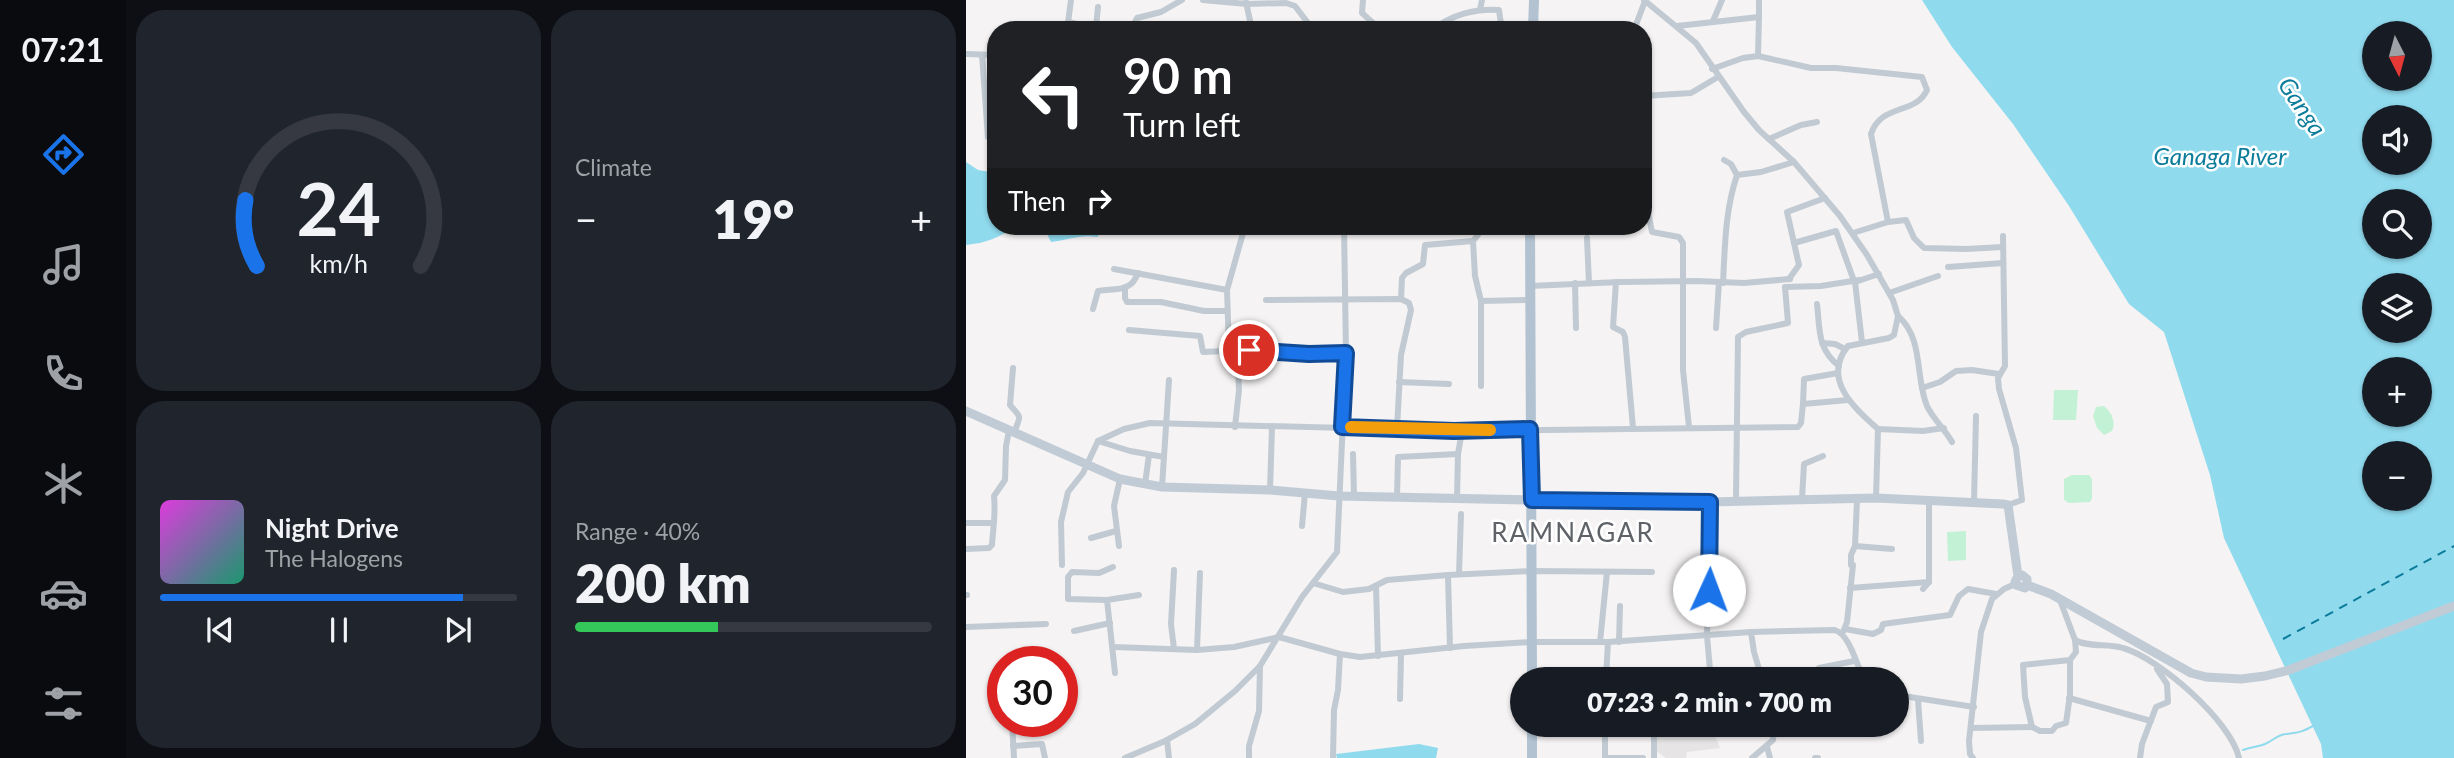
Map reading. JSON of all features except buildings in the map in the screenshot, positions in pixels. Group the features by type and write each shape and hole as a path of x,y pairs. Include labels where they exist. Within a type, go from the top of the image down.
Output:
{"main road":[{"path":"1533,21 1534,0"},
{"path":"1530,235 1532,667"},
{"path":"966,411 1120,479 1162,487 1270,490 1339,496 1710,502 1876,498 2008,505 2017,580 2025,576 2027,585 2060,600 2191,673 2206,677 2241,679 2289,670 2454,606"},
{"path":"1532,737 1532,758"}],"street":[{"path":"1068,21 1071,0"},
{"path":"1135,21 1137,18 1161,12 1182,0"},
{"path":"1203,0 1292,4 1306,21"},
{"path":"1363,0 1362,13 1371,21"},
{"path":"1480,10 1482,0"},
{"path":"1637,21 1644,0 1677,26 1700,49 1744,112 1794,163 1853,233 1879,274 1898,316 1906,325 1913,341 1927,406 1952,442"},
{"path":"1713,21 1722,0"},
{"path":"1758,56 1759,0"},
{"path":"1246,1 1250,21"},
{"path":"1097,21 1098,7"},
{"path":"1448,21 1480,10 1499,10 1501,21"},
{"path":"1677,26 1759,17"},
{"path":"966,54 987,55"},
{"path":"982,55 987,123"},
{"path":"1712,69 1743,58 1758,56 1811,68 1922,77 1927,90 1923,99 1882,118 1871,134 1888,222"},
{"path":"1652,95 1691,93 1718,77"},
{"path":"1769,139 1801,125 1817,122"},
{"path":"1716,328 1730,197 1737,176 1731,164 1724,160"},
{"path":"1737,176 1794,163"},
{"path":"1736,500 1738,337 1746,332 1788,323 1784,287 1799,265 1787,212 1825,198"},
{"path":"1853,233 1888,222 1906,220 1914,237 1924,248 2003,247"},
{"path":"1794,243 1836,230 1856,281 1854,287 1862,342"},
{"path":"1652,232 1682,240 1683,370 1689,428"},
{"path":"1229,350 1227,290 1242,235"},
{"path":"1125,758 1167,740 1195,724 1235,691 1259,666 1336,552 1346,353 1344,235"},
{"path":"1478,235 1473,241 1475,276 1481,301 1482,386"},
{"path":"2003,236 2005,366 1999,374 1999,389 2016,448 2022,500 2008,505"},
{"path":"1587,237 1588,283"},
{"path":"1401,299 1402,278 1423,264 1425,245 1473,241"},
{"path":"1948,267 2003,263"},
{"path":"1114,269 1227,290"},
{"path":"1093,309 1098,291 1125,288 1133,284 1138,273"},
{"path":"1784,287 1821,286 1856,281 1879,274"},
{"path":"1889,293 1938,276"},
{"path":"1528,286 1684,281 1757,283 1790,279"},
{"path":"1616,282 1613,327 1623,332 1625,337 1633,428"},
{"path":"1575,284 1576,328"},
{"path":"1125,288 1127,302 1161,302 1204,311 1227,311"},
{"path":"1266,300 1401,299 1409,303 1411,310 1402,347 1397,428"},
{"path":"1481,301 1528,300"},
{"path":"1817,303 1824,352 1839,370"},
{"path":"1898,316 1892,337 1862,342 1845,349 1839,370 1842,388 1848,400 1878,429 1923,431 1944,428"},
{"path":"1129,330 1194,335 1202,338 1203,352 1237,350 1346,353"},
{"path":"1822,343 1835,344 1845,349"},
{"path":"1235,427 1239,390 1237,350"},
{"path":"966,549 991,547 993,523 996,519 994,492 1005,480 1006,446 1019,417 1010,405 1013,368"},
{"path":"1062,565 1062,522 1068,492 1087,466 1098,441 1139,425 1462,431 1798,427 1801,423 1804,379 1839,370"},
{"path":"1922,388 1940,382 1956,371 1972,370 1999,374"},
{"path":"1162,487 1169,380"},
{"path":"1399,383 1449,384"},
{"path":"1803,404 1848,400"},
{"path":"1974,502 1976,416"},
{"path":"1270,490 1272,427"},
{"path":"1876,498 1878,429"},
{"path":"1457,498 1458,454 1462,431"},
{"path":"1098,441 1164,457"},
{"path":"1145,484 1149,454"},
{"path":"1353,454 1354,496"},
{"path":"1396,497 1398,457 1458,454"},
{"path":"1802,499 1804,464 1823,456"},
{"path":"1119,546 1114,506 1120,479"},
{"path":"1302,526 1305,493"},
{"path":"1857,500 1856,546 1852,555 1853,565 1843,632 1857,667"},
{"path":"1923,589 1929,582 1929,501"},
{"path":"1709,667 1707,636 1710,502"},
{"path":"1459,575 1461,514"},
{"path":"966,523 993,523"},
{"path":"1091,538 1116,531"},
{"path":"1856,546 1892,549"},
{"path":"1113,567 1099,572 1072,572 1068,577 1068,600 1107,600 1139,595"},
{"path":"1174,570 1171,624 1174,649"},
{"path":"1313,583 1343,593 1369,589 1387,580 1448,575 1532,571 1652,572"},
{"path":"1605,667 1607,572"},
{"path":"1197,650 1200,573"},
{"path":"1448,575 1450,648"},
{"path":"1973,758 1969,748 1981,632 1992,599 2017,580"},
{"path":"1850,588 1929,582"},
{"path":"1376,586 1378,656"},
{"path":"1113,647 1197,650 1234,648 1279,637 1360,657 1532,642 1619,642 1751,632 1835,630 1873,634 1881,630 1884,624 1950,615 1959,596 1968,589 1996,594"},
{"path":"1107,600 1115,673"},
{"path":"2032,727 2025,697 2023,665 2070,660 2075,656 2075,640 2060,600"},
{"path":"1619,642 1620,606"},
{"path":"1074,631 1110,623"},
{"path":"966,627 1046,624"},
{"path":"1751,632 1758,667"},
{"path":"2075,640 2089,645 2127,649 2155,665 2181,684 2223,725 2239,758"},
{"path":"1333,757 1334,710 1340,654"},
{"path":"1400,699 1401,654"},
{"path":"1971,727 2032,727 2043,732 2052,731 2056,726 2065,724 2070,660"},
{"path":"1824,667 1854,661"},
{"path":"2140,758 2142,744 2156,707 2168,702 2167,684 2155,665"},
{"path":"1249,758 1259,711 1259,666"},
{"path":"1909,698 1974,707"},
{"path":"2069,698 2151,721"},
{"path":"1917,700 1921,741"},
{"path":"1013,737 1014,758"},
{"path":"1605,737 1605,758 1643,758"},
{"path":"1654,737 1654,758"},
{"path":"1752,758 1767,747 1773,737"},
{"path":"1167,740 1169,758"},
{"path":"1013,746 1042,744 1045,758"},
{"path":"1767,747 1770,758"}],"shaded area":[{"path":"1656,737 1716,737 1720,748 1687,752 1686,758 1666,758 1655,750"}],"green space":[{"path":"2054,390 2078,390 2076,420 2053,420"},
{"path":"2104,406 2114,424 2112,431 2104,435 2097,428 2093,416 2096,407"},
{"path":"2072,475 2089,475 2092,479 2090,502 2069,503 2064,500 2064,479"},
{"path":"1966,531 1966,560 1948,561 1947,532"}],"water":[{"name":"Ganaga River","path":"1922,0 2454,0 2454,758 2323,758 2321,744 2224,538 2210,475 2164,332 2129,304 2069,206 2013,124 1952,47"},
{"path":"966,162 978,170 987,172 987,235 1002,235 966,245"},
{"path":"1048,235 1099,235 1097,237 1051,242"},
{"path":"1419,744 1438,748 1436,758 1337,758 1336,754"}],"waterway":[{"name":"RAMNAGAR","path":"2243,750 2313,726"}],"ferry route":[{"path":"2283,639 2454,546"}],"slow traffic":[{"path":"1351,427 1490,430"}],"district":[{"name":"RAMNAGAR","path":"1573,532"}],"route":[{"path":"1249,350 1309,354 1346,353 1342,427 1454,431 1530,429 1532,500 1710,502 1709,590"}],"water label":[{"name":"Ganga","path":"2303,106"}]}
